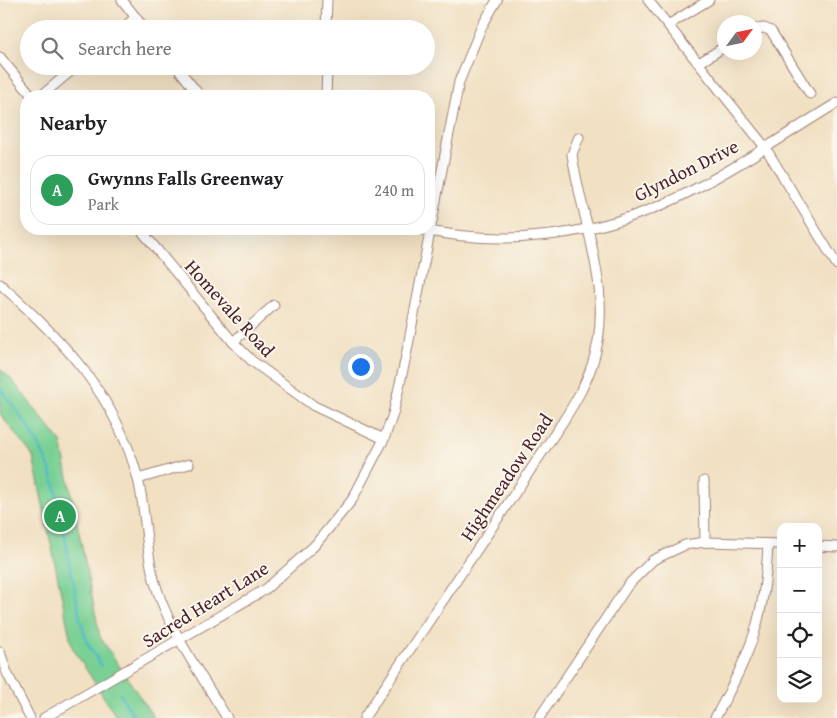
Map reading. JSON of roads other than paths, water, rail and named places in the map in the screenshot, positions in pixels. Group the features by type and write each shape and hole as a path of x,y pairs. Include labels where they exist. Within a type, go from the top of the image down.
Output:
{"street":[{"path":"122,0 138,20"},
{"path":"326,20 327,0"},
{"name":"Sacred Heart Lane","path":"435,185 460,82 477,36 497,0"},
{"path":"648,0 765,146 837,265"},
{"path":"668,25 710,0"},
{"path":"132,20 136,17"},
{"path":"762,28 771,30 810,94"},
{"path":"699,63 717,51"},
{"path":"0,57 27,90"},
{"path":"48,90 66,75"},
{"path":"183,75 195,90"},
{"path":"326,90 327,75"},
{"name":"Glyndon Drive","path":"435,232 466,237 550,236 588,229 646,211 678,197 837,103"},
{"name":"Highmeadow Road","path":"364,718 562,423 584,385 597,348 601,309 597,269 572,154 578,137"},
{"name":"Homevale Road","path":"145,235 233,342 271,377 334,418 384,438"},
{"name":"Sacred Heart Lane","path":"44,718 266,589 314,546 352,500 384,438 399,392 423,235"},
{"path":"0,284 59,339 92,379 115,420 138,479 157,590 181,639 227,718"},
{"path":"233,342 274,305"},
{"path":"138,479 189,464"},
{"path":"704,481 705,542"},
{"path":"539,718 640,571 669,551 685,545 705,542 777,544"},
{"path":"715,718 745,663 754,638 766,585 768,544"},
{"path":"822,546 837,547"},
{"path":"0,652 7,673 30,718"}],"waterway":[{"path":"0,389 18,411 33,434 51,471 80,618 87,642 101,665"},
{"path":"120,694 135,718"}],"place":[{"name":"Gwynns Falls Greenway","path":"60,516"}]}
